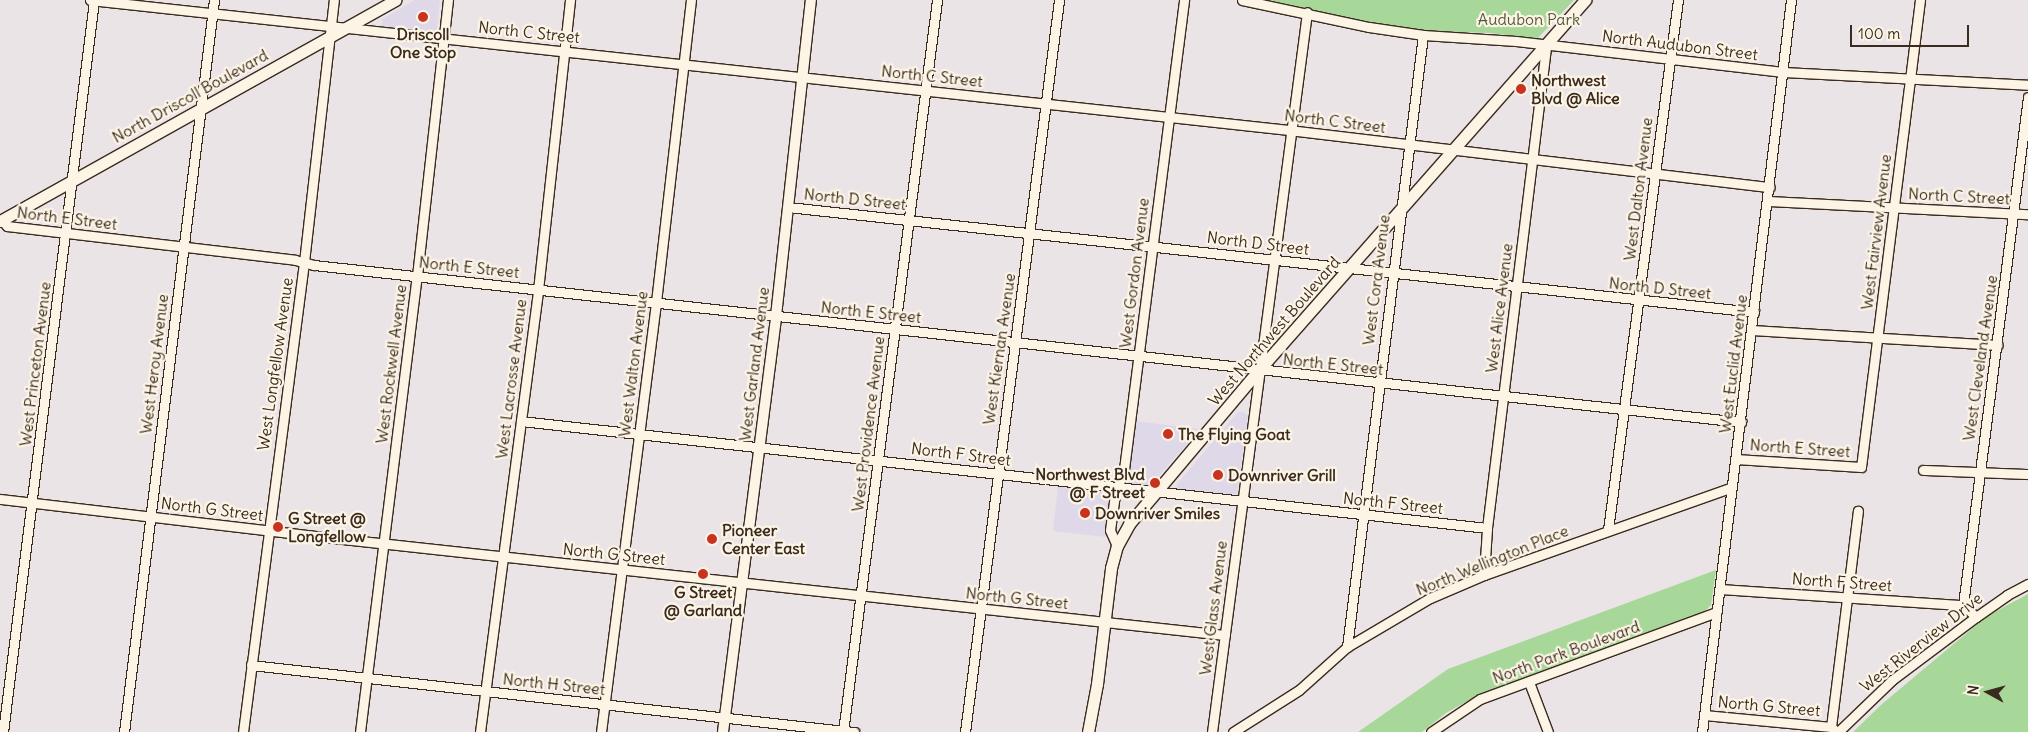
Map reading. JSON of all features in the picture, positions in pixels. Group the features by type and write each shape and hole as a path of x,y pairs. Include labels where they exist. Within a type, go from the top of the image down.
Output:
{"main road":[{"name":"North Driscoll Boulevard","path":"1,220 201,108 331,31 347,28 396,0"},
{"name":"West Northwest Boulevard","path":"1088,732 1093,710 1111,568 1118,546 1130,524 1258,371 1400,213 1585,0"}],"street":[{"path":"90,0 212,13 331,31"},
{"name":"West Princeton Avenue","path":"3,732 33,503 94,0"},
{"name":"West Heroy Avenue","path":"124,732 214,0"},
{"name":"West Longfellow Avenue","path":"243,732 304,262 334,0"},
{"name":"West Rockwell Avenue","path":"360,732 417,276 448,0"},
{"name":"West Lacrosse Avenue","path":"480,732 538,290 570,0"},
{"name":"West Walton Avenue","path":"601,732 640,434 691,0"},
{"name":"West Garland Avenue","path":"723,732 776,316 811,0"},
{"name":"West Providence Avenue","path":"843,731 937,0"},
{"name":"West Kiernan Avenue","path":"965,732 1059,0"},
{"name":"West Gordon Avenue","path":"1118,546 1110,530 1115,495 1120,487 1124,469 1184,0"},
{"name":"North Audubon Street","path":"1242,0 1307,12 1369,27 1423,35 1489,38 1782,72 2028,85"},
{"name":"West Dalton Avenue","path":"1608,530 1678,0"},
{"name":"West Euclid Avenue","path":"1701,732 1741,422 1791,0"},
{"name":"West Fairview Avenue","path":"1861,467 1920,0"},
{"name":"West Glass Avenue","path":"1212,732 1258,371 1307,12"},
{"name":"North C Street","path":"347,28 1290,130 1770,186"},
{"name":"West Cora Avenue","path":"1347,647 1378,384 1423,35"},
{"name":"West Alice Avenue","path":"1484,575 1486,528 1546,44"},
{"name":"West Cleveland Avenue","path":"1963,605 1998,345 2028,97"},
{"name":"North C Street","path":"1768,200 2028,214"},
{"name":"North D Street","path":"788,206 1516,288 1754,312"},
{"name":"North E Street","path":"1,220 6,226 304,262 314,266 656,302 1258,371 1741,422"},
{"path":"1752,330 1998,345"},
{"name":"North F Street","path":"521,420 1486,528"},
{"name":"North E Street","path":"1736,459 1861,467"},
{"path":"1923,470 2028,474"},
{"name":"North Wellington Place","path":"1233,732 1298,690 1347,647 1430,598 1484,575 1732,487"},
{"name":"North G Street","path":"0,499 384,544 1225,635"},
{"path":"1835,730 1846,597 1858,511"},
{"name":"West Riverview Drive","path":"1835,730 1892,680 2007,595 2028,584"},
{"name":"North F Street","path":"1720,589 1963,605"},
{"path":"1963,605 1976,617"},
{"name":"North Park Boulevard","path":"1431,732 1480,699 1717,612"},
{"name":"North H Street","path":"251,665 486,692 725,716 854,732"},
{"path":"1529,682 1548,732"},
{"name":"North G Street","path":"1704,715 1835,730"}],"shaded area":[{"path":"415,0 440,0 437,28 434,32 385,28 382,26 382,19"},
{"path":"1242,411 1248,415 1237,495 1177,489 1177,484 1237,413"},
{"path":"1135,421 1200,429 1149,487 1129,484 1127,482"},
{"path":"1058,486 1109,492 1111,496 1106,537 1053,531"}],"green space":[{"name":"Audubon Park","path":"1269,0 1574,0 1537,39 1491,33 1424,31 1377,25"},
{"path":"1716,570 1711,605 1704,612 1478,695 1446,713 1422,732 1358,732 1448,669"},
{"path":"2028,594 2028,732 1853,732 1882,704 1987,616"}],"place":[{"name":"Driscoll One Stop","path":"423,17"},
{"name":"Northwest Blvd @ Alice","path":"1521,89"},
{"name":"The Flying Goat","path":"1168,434"},
{"name":"Downriver Grill","path":"1218,475"},
{"name":"Northwest Blvd @ F Street","path":"1155,483"},
{"name":"Downriver Smiles","path":"1085,513"},
{"name":"G Street @ Longfellow","path":"278,527"},
{"name":"Pioneer Center East","path":"712,539"},
{"name":"G Street @ Garland","path":"703,574"}]}
